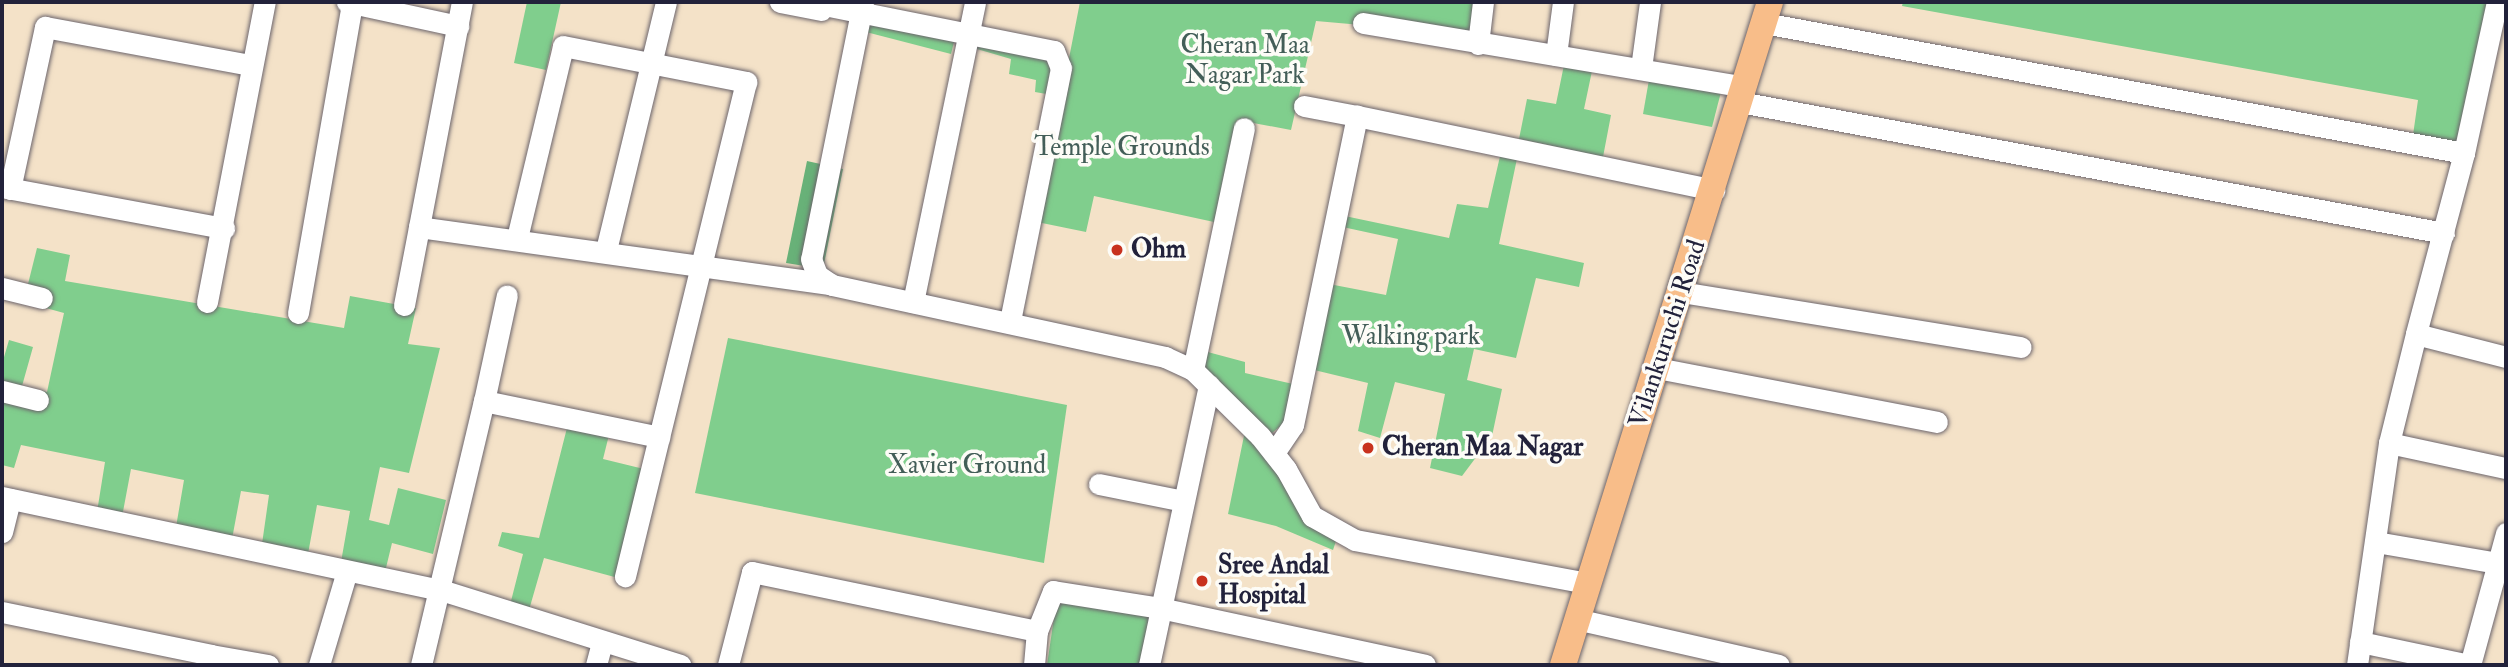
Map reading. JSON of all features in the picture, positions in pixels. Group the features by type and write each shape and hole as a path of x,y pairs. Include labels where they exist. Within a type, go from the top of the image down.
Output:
{"main road":[{"name":"Vilankuruchi Road","path":"1563,665 1714,190 1767,12"}],"street":[{"path":"207,302 224,228 251,65 265,2"},
{"path":"298,313 349,2 458,26"},
{"path":"404,305 462,2"},
{"path":"606,250 666,2"},
{"path":"780,2 861,11"},
{"path":"809,2 1054,51 1061,68 1010,321"},
{"path":"913,302 975,2"},
{"path":"1478,44 1483,2"},
{"path":"1556,55 1563,2"},
{"path":"1641,68 1650,2"},
{"path":"2357,665 2389,443 2416,334 2497,40 2497,2"},
{"path":"831,285 817,275 811,259 861,11"},
{"path":"1767,12 2465,153"},
{"path":"1363,23 1478,44 1641,68 1742,95 2444,233"},
{"path":"224,228 6,188 45,27 251,65"},
{"path":"517,237 563,46 746,82 625,576"},
{"path":"1304,106 1714,190"},
{"path":"1274,453 1293,425 1357,116"},
{"path":"1193,370 1244,128"},
{"path":"419,227 517,237 831,285 1010,321 1165,357 1193,370 1274,453 1312,516 1354,540 1587,583"},
{"path":"2,288 42,299"},
{"path":"1681,292 2021,347"},
{"path":"421,665 441,590 507,295"},
{"path":"2416,334 2506,357"},
{"path":"1657,368 1937,422"},
{"path":"1149,665 1209,385"},
{"path":"2,391 38,400"},
{"path":"484,401 659,437"},
{"path":"2389,443 2506,468"},
{"path":"1099,484 1183,500"},
{"path":"2,532 6,498 441,590 681,665"},
{"path":"2360,642 2470,665 2506,533"},
{"path":"2376,542 2498,563"},
{"path":"319,665 347,571"},
{"path":"728,665 752,572 1037,631"},
{"path":"1034,665 1037,631 1053,591 1160,608 1425,665"},
{"path":"2,612 210,660 268,665"},
{"path":"1576,619 1779,665"},
{"path":"596,665 602,642"}],"green space":[{"path":"527,2 561,2 546,70 514,63"},
{"path":"1080,2 1479,3 1475,35 1316,21 1291,130 1237,120 1214,222 1094,196 1086,232 1037,222"},
{"path":"1903,2 2490,2 2457,143 2413,135 2418,100 1902,6"},
{"path":"867,18 956,34 951,54 866,32"},
{"path":"978,39 1052,53 1052,95 1035,92 1036,80 1009,74 1011,59 977,49"},
{"path":"1564,65 1592,71 1584,109 1611,115 1603,157 1519,139 1527,99 1556,104"},
{"path":"1650,74 1722,88 1712,127 1643,114"},
{"name":"Walking park","path":"1501,152 1518,154 1499,244 1584,263 1579,287 1536,278 1516,358 1474,349 1467,380 1502,389 1492,436 1462,476 1430,468 1445,394 1395,382 1380,438 1358,431 1368,383 1310,369 1329,284 1386,295 1398,239 1338,226 1340,215 1449,238 1457,204 1488,208"},
{"path":"807,161 843,169 823,269 786,263"},
{"path":"37,248 70,255 65,281 344,328 350,296 416,308 408,344 440,348 409,473 380,467 369,520 389,525 398,488 446,500 433,554 392,543 385,572 341,562 350,511 317,505 308,554 262,544 269,495 241,491 232,539 176,527 184,480 131,469 122,517 97,512 105,462 21,445 14,468 2,465 2,364 9,340 33,347 22,386 47,392 64,313 2,296 27,288"},
{"name":"Xavier Ground","path":"728,338 1067,405 1044,563 695,493"},
{"path":"1204,351 1245,362 1245,373 1293,384 1284,423 1272,433 1202,367"},
{"path":"569,420 610,431 603,459 648,470 622,579 544,558 529,610 510,605 523,554 498,546 502,532 539,538"},
{"path":"1245,431 1337,538 1333,550 1276,526 1228,514"},
{"path":"1057,597 1151,613 1140,665 1047,665"}],"place":[{"name":"Ohm","path":"1117,250"},
{"name":"Cheran Maa Nagar","path":"1368,448"},
{"name":"Sree Andal Hospital","path":"1202,581"}],"park label":[{"name":"Cheran Maa Nagar Park","path":"1245,61"},
{"name":"Temple Grounds","path":"1122,148"}]}
